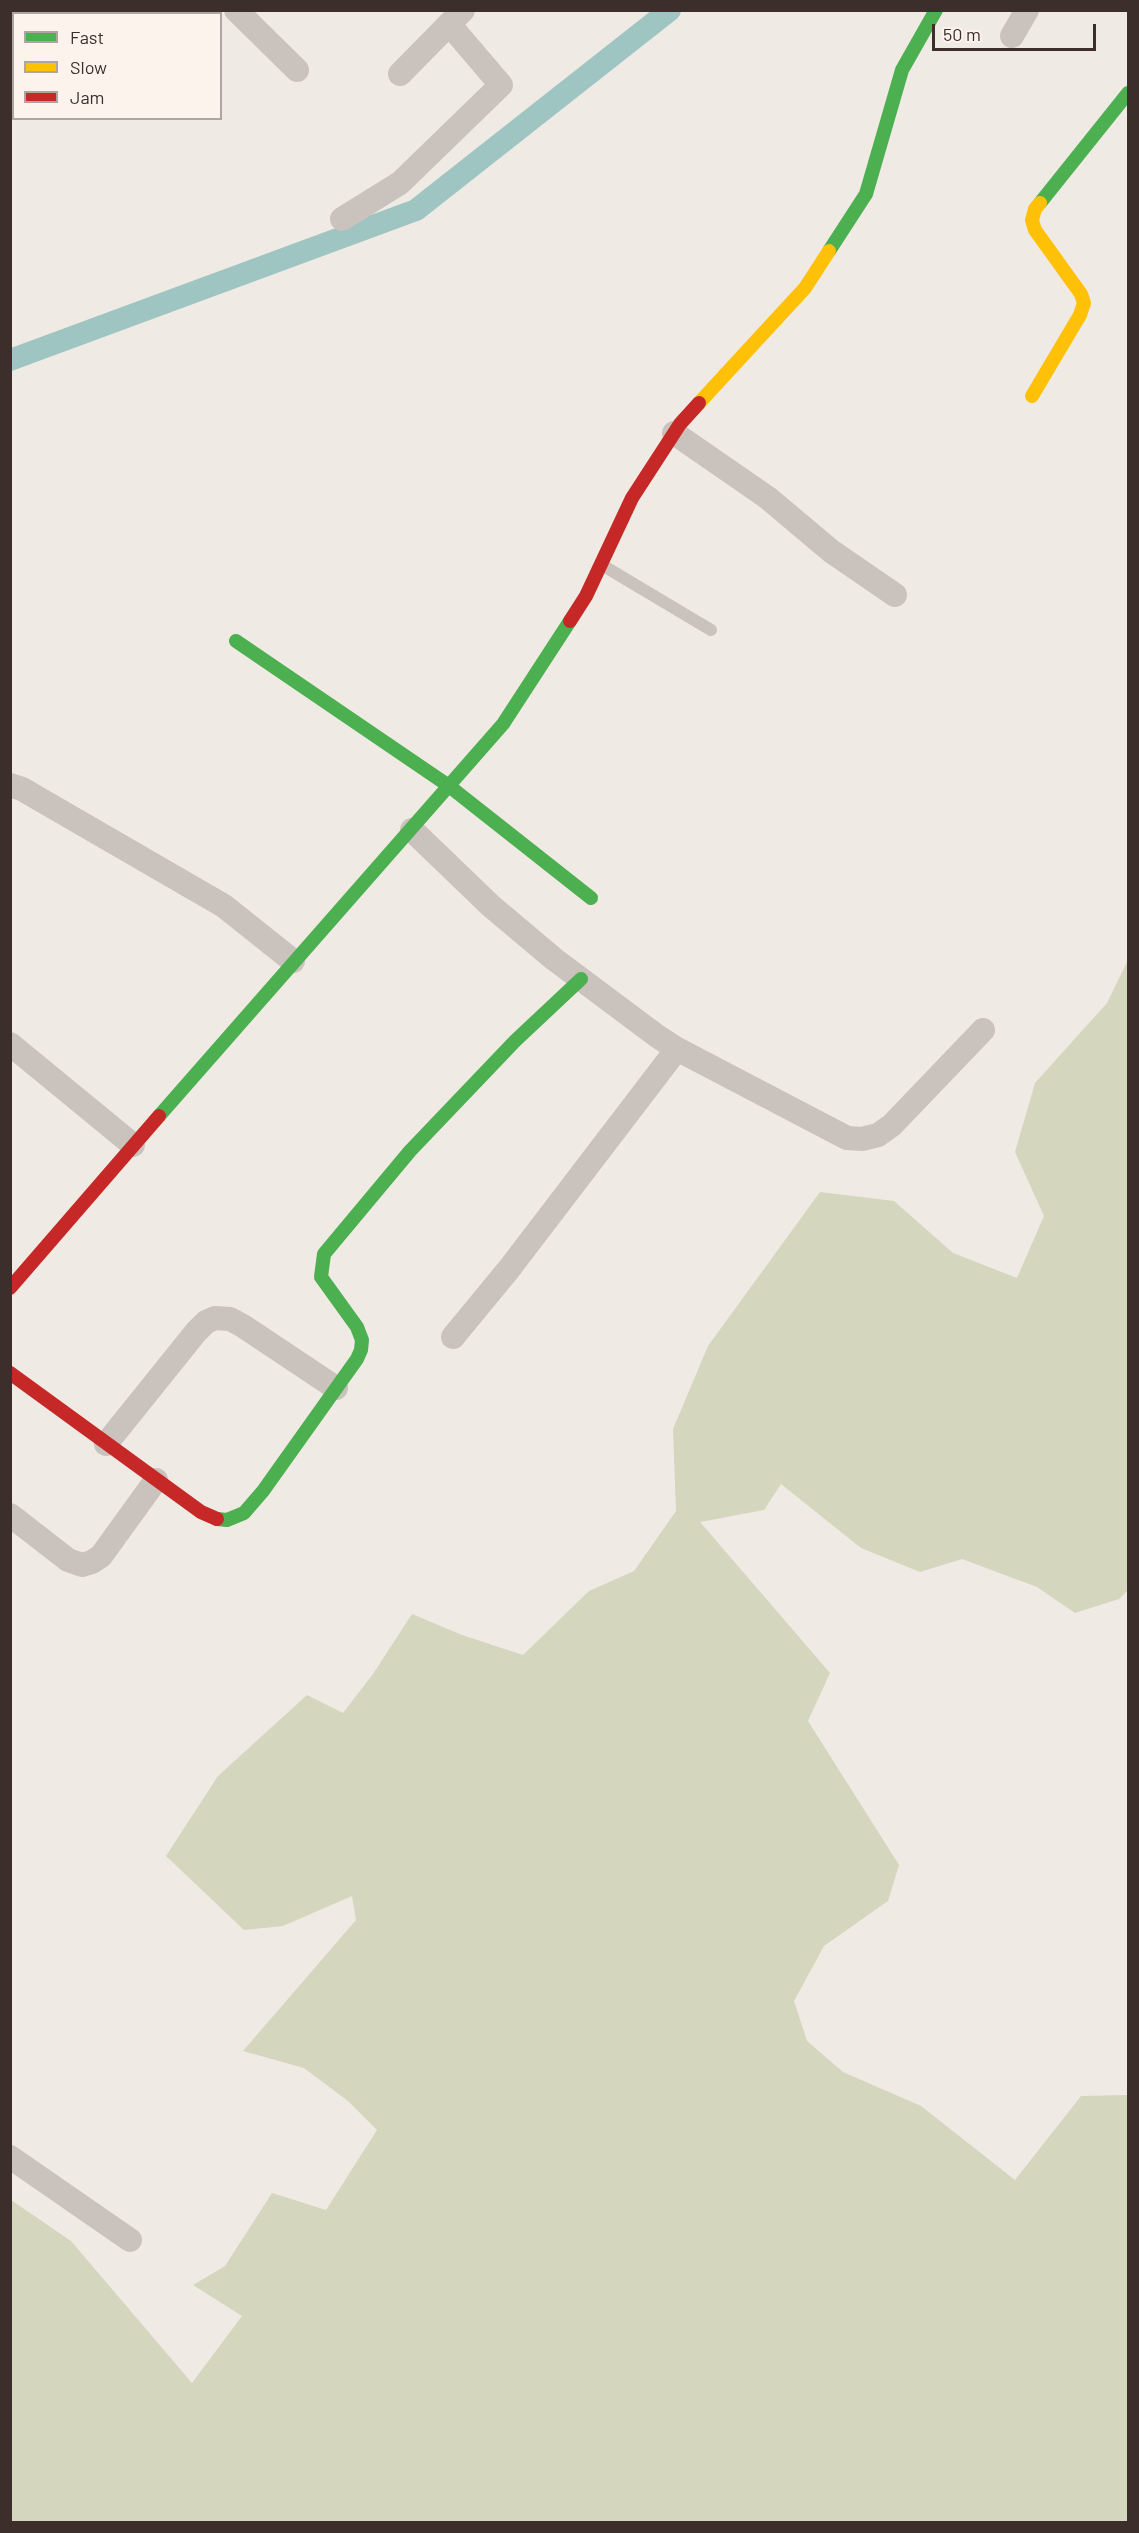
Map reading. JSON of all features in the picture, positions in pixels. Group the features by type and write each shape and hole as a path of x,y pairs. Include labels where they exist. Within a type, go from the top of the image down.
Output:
{"street":[{"path":"236,10 297,70"},
{"path":"10,1288 293,961 412,830 503,724 586,596 632,498 674,433 805,288 866,194 902,70 936,10"},
{"path":"1012,36 1028,10"},
{"path":"342,219 400,183 501,85 457,15 400,74"},
{"path":"1032,396 1080,315 1084,303 1082,294 1035,230 1032,220 1035,209 1128,93"},
{"path":"674,433 773,502 831,551 895,595"},
{"path":"236,641 449,786 591,898"},
{"path":"10,785 33,794 224,906 293,961"},
{"path":"412,830 490,906 581,979 677,1049 847,1138 862,1139 878,1135 892,1125 983,1030"},
{"path":"10,1373 201,1512 213,1518 227,1520 244,1513 263,1491 357,1359 363,1340 357,1327 321,1277 324,1254 342,1228 410,1151 515,1041 581,979"},
{"path":"10,1044 133,1145"},
{"path":"453,1336 509,1269 677,1049"},
{"path":"106,1444 196,1332 206,1322 215,1318 230,1319 243,1326 336,1388"},
{"path":"10,1515 68,1560 82,1565 101,1556 156,1480"},
{"path":"10,2157 130,2240"}],"lane":[{"path":"601,564 711,630"}],"green space":[{"path":"1128,960 1128,1590 1119,1599 1075,1613 1037,1587 962,1559 920,1572 861,1548 781,1484 764,1510 700,1522 830,1673 808,1721 899,1865 888,1901 824,1946 794,2001 807,2041 843,2072 921,2106 1015,2180 1081,2096 1128,2095 1128,2522 11,2522 11,2200 71,2241 192,2383 242,2316 193,2285 225,2266 272,2193 326,2210 377,2130 348,2101 304,2068 243,2051 356,1920 352,1896 283,1926 244,1930 166,1856 218,1776 307,1695 343,1713 373,1674 412,1614 462,1635 523,1655 589,1591 634,1571 676,1511 673,1429 708,1346 820,1192 894,1201 953,1253 1017,1278 1044,1216 1015,1152 1035,1083 1107,1003"}],"waterway":[{"path":"10,360 416,210 670,10"}],"traffic: fast":[{"path":"829,251 866,194 902,70 936,10"},
{"path":"1040,203 1128,93"},
{"path":"159,1116 503,724 570,621"},
{"path":"236,641 449,786 591,898"},
{"path":"217,1519 227,1520 244,1513 263,1491 357,1359 361,1350 362,1340 357,1327 321,1277 324,1254 410,1151 515,1041 581,979"}],"traffic: slow":[{"path":"1032,396 1080,315 1084,303 1081,294 1035,230 1032,220 1035,209 1040,203"},
{"path":"699,403 805,288 829,251"}],"traffic: jam":[{"path":"570,621 586,596 632,498 680,424 699,403"},
{"path":"10,1288 159,1116"},
{"path":"10,1373 201,1512 217,1519"}]}
